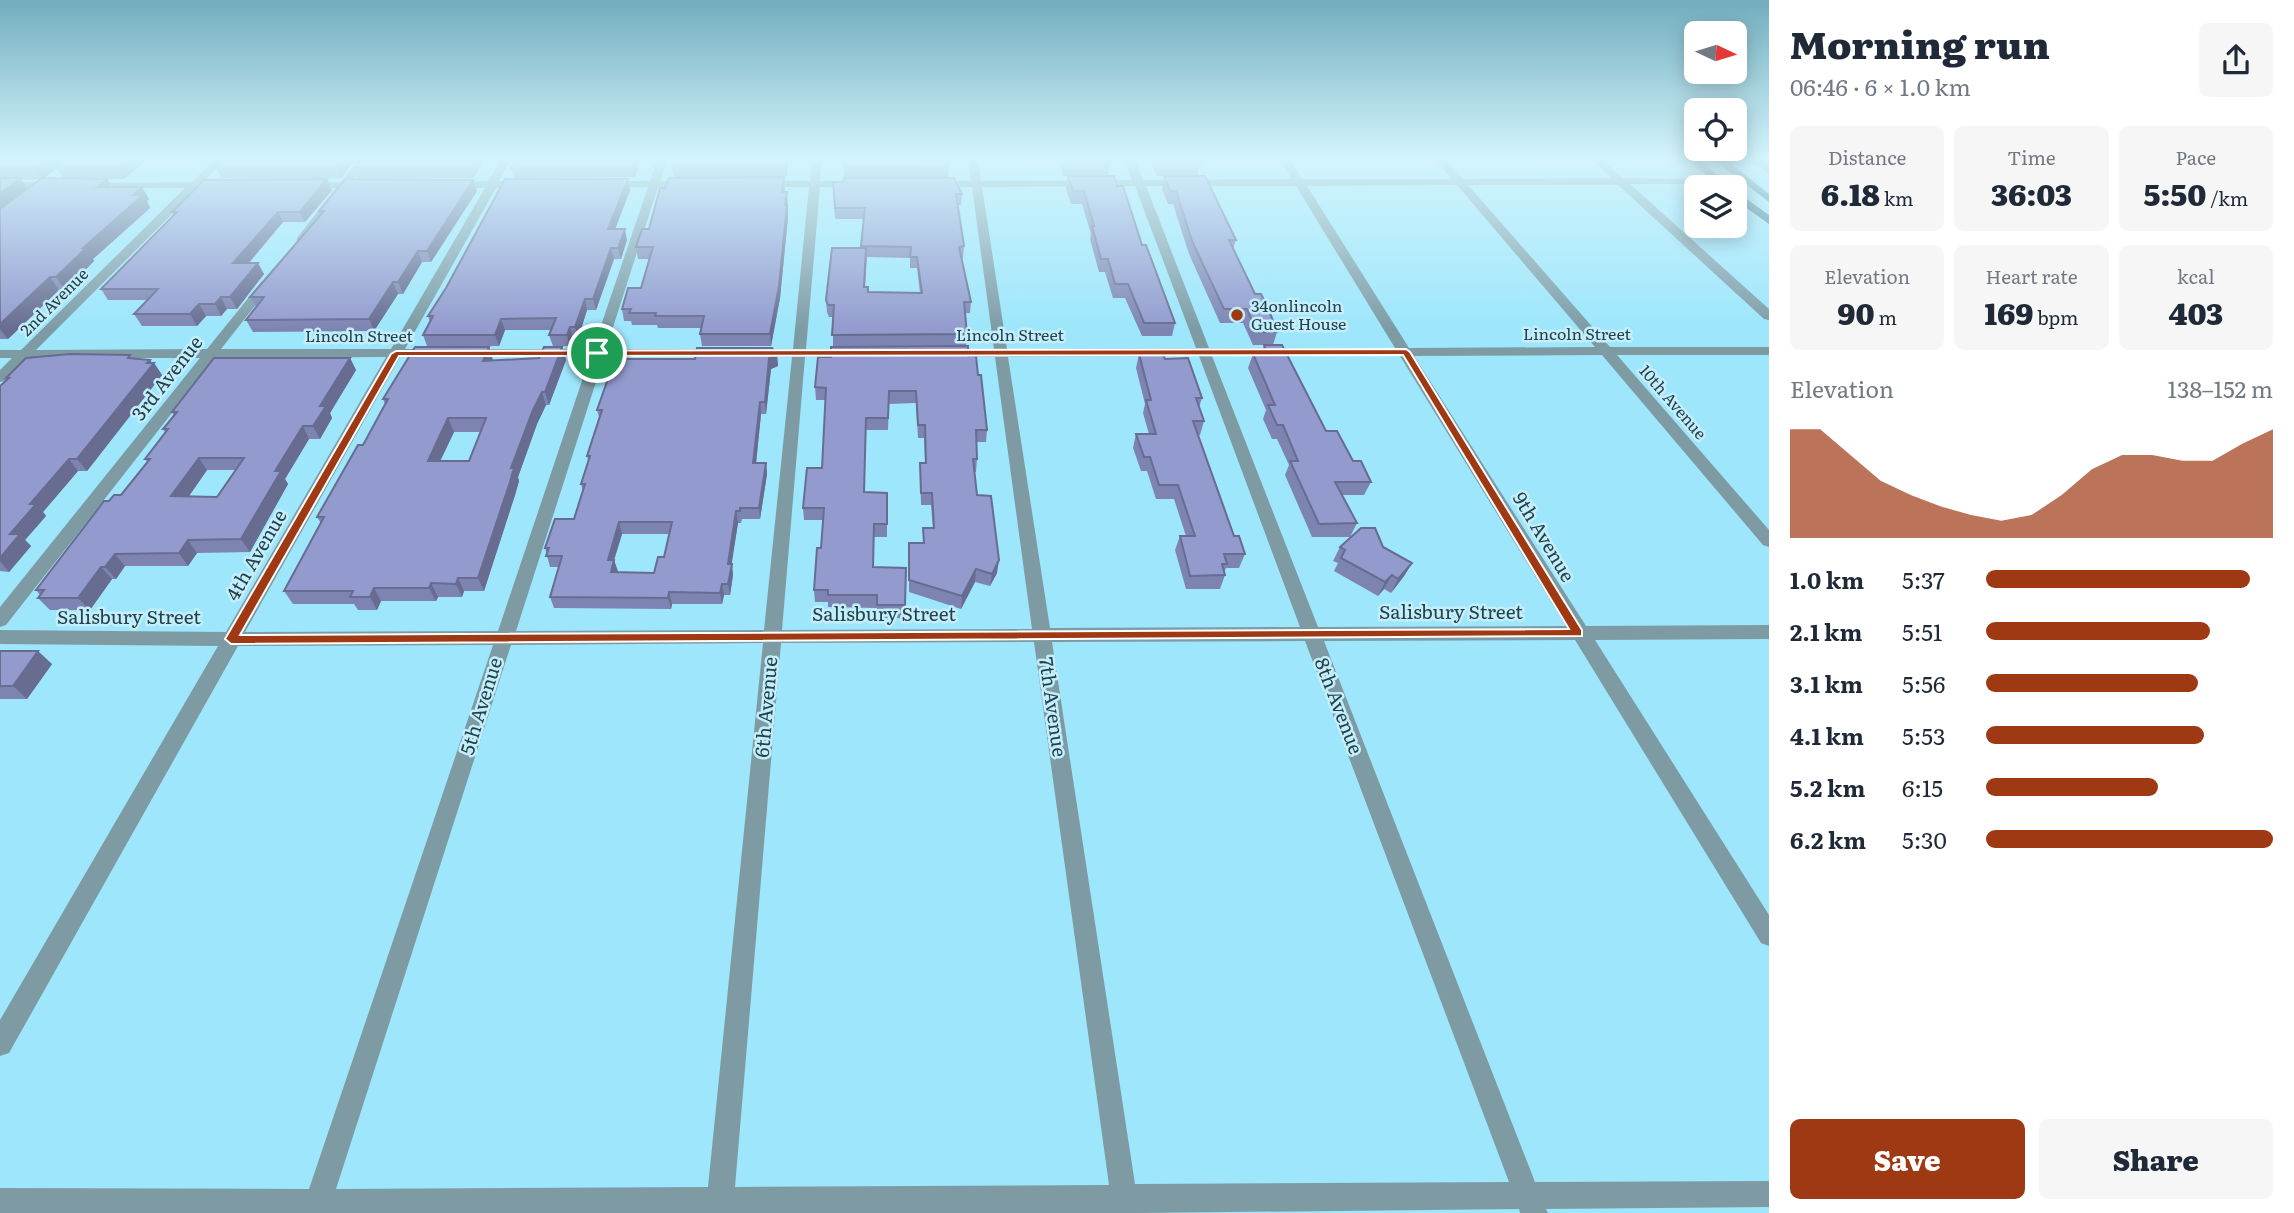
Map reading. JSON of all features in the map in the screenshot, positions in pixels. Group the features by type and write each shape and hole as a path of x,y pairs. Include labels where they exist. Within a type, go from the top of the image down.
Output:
{"street":[{"name":"2nd Avenue","path":"0,378 163,217"},
{"path":"291,253 319,217"},
{"name":"4th Avenue","path":"0,1044 474,217"},
{"name":"5th Avenue","path":"317,1208 643,217"},
{"name":"6th Avenue","path":"719,1207 812,217"},
{"name":"7th Avenue","path":"981,217 1125,1205"},
{"name":"8th Avenue","path":"1152,217 1531,1205"},
{"name":"9th Avenue","path":"1320,217 1769,935"},
{"name":"10th Avenue","path":"1490,217 1769,541"},
{"path":"1660,217 1769,316"},
{"name":"3rd Avenue","path":"0,620 274,274"},
{"name":"Lincoln Street","path":"937,353 1769,351"},
{"name":"Lincoln Street","path":"0,354 871,353"},
{"name":"Salisbury Street","path":"0,637 231,639 1769,632"},
{"path":"0,1200 317,1208 1531,1205 1769,1194"}],"building":[{"path":"0,217 119,217 83,248 86,248 56,277 50,277 0,324"},
{"path":"172,217 274,217 233,263 258,263 230,297 221,297 215,304 199,304 190,314 134,314 158,289 101,289"},
{"path":"319,217 449,217 427,251 418,251 398,282 393,282 369,319 246,320 264,297 250,297"},
{"path":"485,217 613,217 608,229 625,229 618,248 611,248 593,299 585,299 575,327 570,327 567,335 549,335 556,318 501,319 495,335 423,335 433,316 428,316"},
{"path":"652,217 786,217 779,286 770,334 700,334 704,316 655,316 656,313 629,313 631,309 622,309 628,288 641,288 653,247 636,247 642,229 649,229"},
{"path":"864,217 959,217 964,246 959,247 971,302 964,302 967,334 832,335 834,305 828,305 826,300 832,248 866,248 864,287 868,287 868,292 922,293 917,257 910,257 911,247 861,246"},
{"path":"1091,217 1133,217 1175,323 1144,323 1128,284 1115,284 1108,259 1101,259"},
{"path":"1184,217 1225,217 1236,240 1229,240 1255,294 1261,294 1277,332 1257,332 1247,309 1224,309 1192,241"},
{"path":"1264,345 1282,345 1326,431 1337,431 1353,461 1361,461 1371,482 1335,482 1357,523 1319,524 1290,461 1298,461 1283,425 1277,425 1268,405 1275,405 1253,354 1268,354"},
{"path":"968,346 968,356 976,356 978,375 981,375 987,430 976,430 977,459 973,459 977,495 991,496 999,560 992,574 976,569 962,596 909,580 909,543 924,543 923,528 934,528 932,493 921,493 920,463 926,463 925,425 918,425 916,391 889,391 888,418 866,418 864,492 887,493 887,524 874,524 873,567 906,568 905,605 877,605 877,595 828,595 828,590 814,590 817,548 821,548 824,508 803,508 807,468 822,468 826,388 815,387 818,357 831,357 831,347"},
{"path":"415,347 489,347 483,361 539,358 544,347 562,347 545,392 542,392 533,410 511,468 514,468 510,482 478,578 458,578 456,584 431,583 429,588 374,588 370,597 350,597 353,591 284,591 324,517 317,517 358,445 363,445 388,399 383,399","holes":["448,418 486,418 469,461 428,461"]},
{"path":"697,348 772,348 777,355 769,358 765,402 760,402 753,463 766,463 759,508 740,508 740,511 736,511 728,564 732,564 728,584 722,584 720,593 669,592 668,598 550,597 562,556 546,556 549,548 545,548 555,519 574,519 585,484 581,484 590,456 587,456 602,410 597,410 615,359 695,359","holes":["619,522 672,522 664,557 658,557 654,573 611,572 614,560 608,560"]},
{"path":"70,354 130,355 128,358 150,360 147,363 154,363 77,459 69,459 30,504 36,504 10,534 20,534 0,558 0,386 26,358"},
{"path":"1139,354 1163,355 1165,359 1188,358 1202,398 1196,398 1204,421 1193,421 1234,536 1239,536 1245,554 1224,554 1227,564 1222,564 1225,575 1190,576 1180,536 1195,536 1178,485 1159,485 1150,457 1144,457 1136,434 1156,434 1146,400 1151,400"},
{"path":"214,358 350,358 320,406 326,406 313,426 303,426 275,471 281,471 241,539 188,540 179,553 115,554 105,567 101,567 78,598 38,598 44,590 36,590 104,501 109,501 114,495 121,495 150,459 145,459 168,429 163,429 177,412 172,412","holes":["199,458 244,458 217,497 171,496"]},
{"path":"1361,528 1375,528 1383,547 1412,563 1398,579 1392,575 1385,582 1341,558 1345,550 1340,547"},
{"path":"0,651 38,651 13,686 0,686"}],"place":[{"name":"34onlincoln Guest House","path":"1237,315"}],"route":[{"path":"1406,352 1578,633 231,639 396,354 597,353 1406,352"}]}
